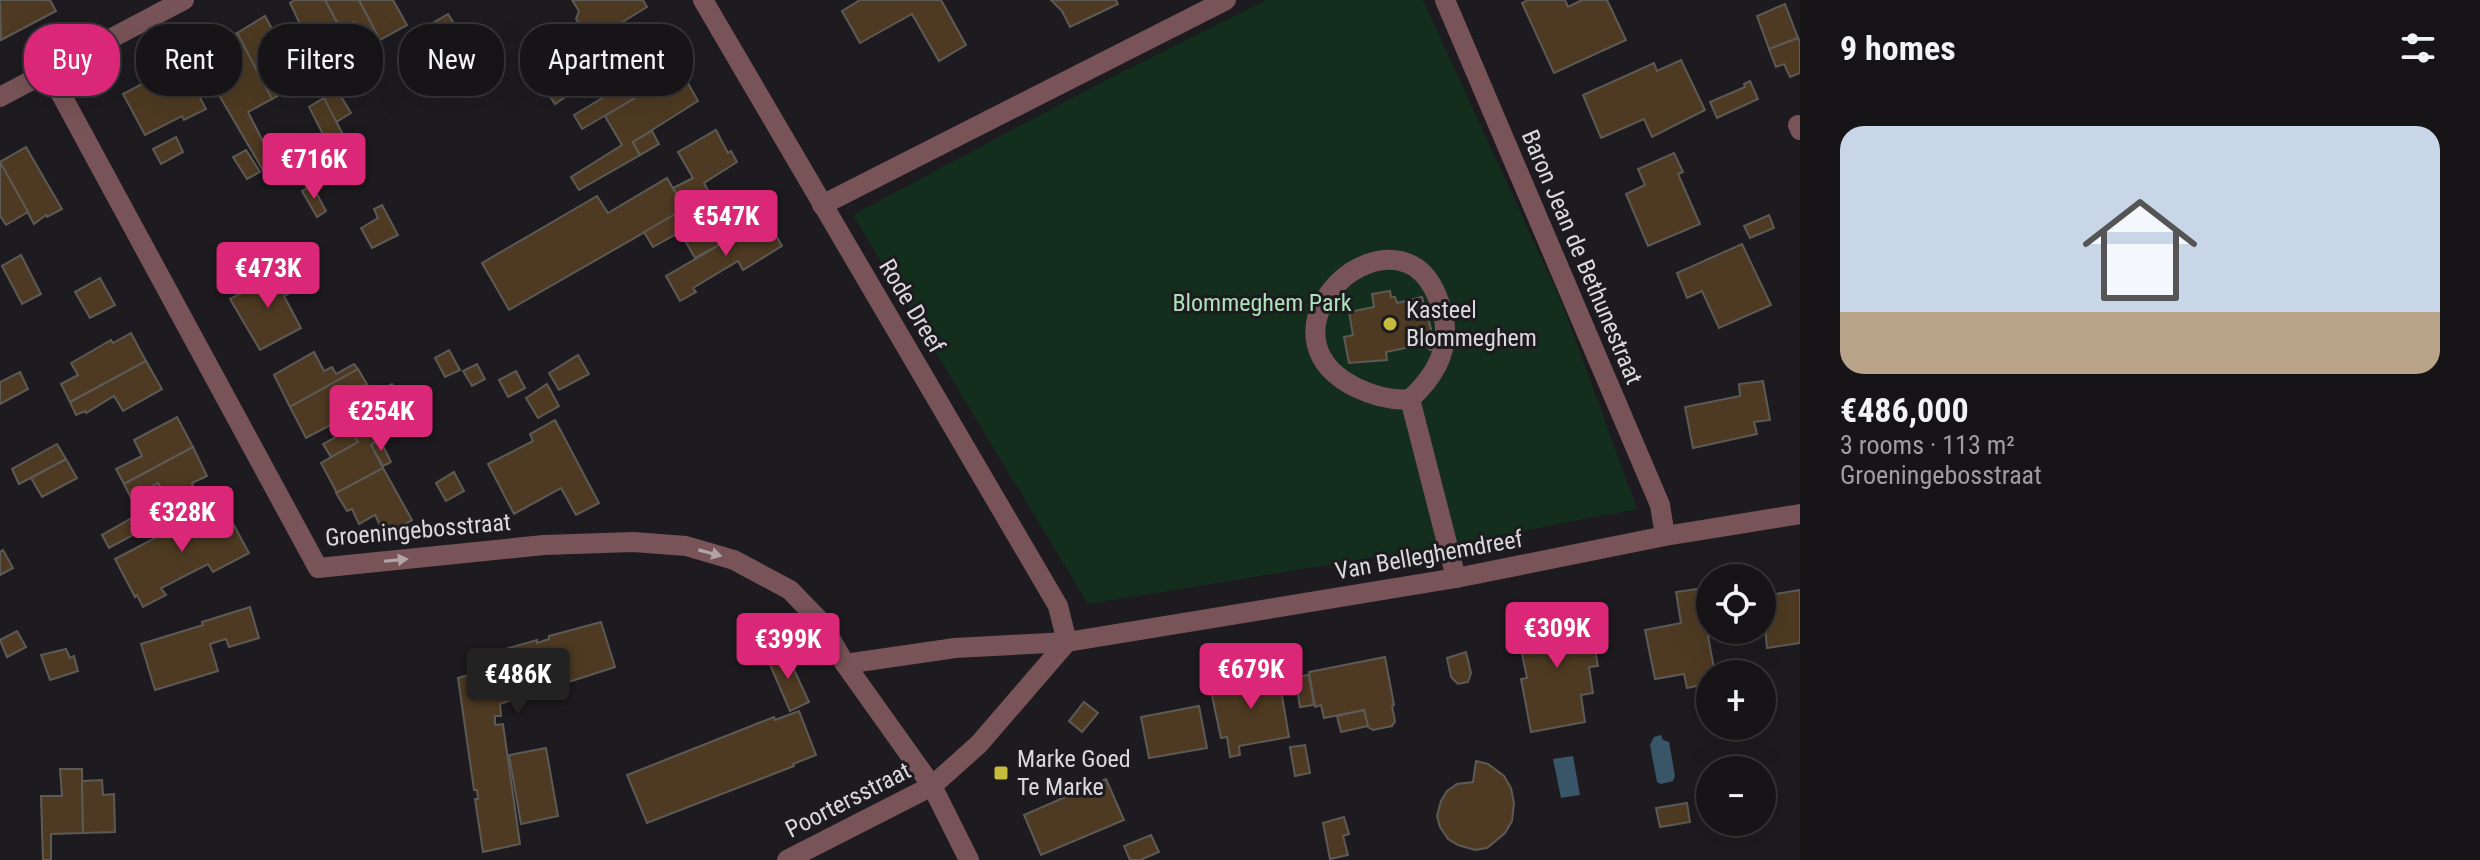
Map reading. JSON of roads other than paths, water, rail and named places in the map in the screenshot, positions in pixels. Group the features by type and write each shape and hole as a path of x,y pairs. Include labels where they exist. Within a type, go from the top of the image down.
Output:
{"street":[{"path":"120,34 184,0"},
{"name":"Rode Dreef","path":"703,0 1058,606 1067,642"},
{"path":"822,205 1226,0"},
{"name":"Baron Jean de Bethunestraat","path":"1445,0 1660,505 1665,536"},
{"path":"0,97 24,85"},
{"name":"Groeningebosstraat","path":"62,96 318,568 544,545 633,542 686,546 734,560 790,590 821,622 845,664 932,786 969,860"},
{"path":"1380,261 1414,266 1428,278 1442,307 1447,330 1444,349 1428,383 1410,399 1395,401 1345,382 1328,367 1315,344 1316,322 1322,304 1332,289 1346,276 1380,261"},
{"path":"1410,399 1456,578"},
{"name":"Van Belleghemdreef","path":"845,664 955,648 1067,642 1456,578 1665,536 1800,514"},
{"path":"932,786 979,744 1067,642"},
{"name":"Poortersstraat","path":"787,860 932,786"}],"water":[{"path":"1661,735 1663,740 1669,742 1675,776 1673,781 1661,784 1657,782 1650,745 1654,737"},
{"path":"1573,756 1580,795 1561,798 1553,759"}],"place":[{"name":"Kasteel Blommeghem","path":"1390,324"},
{"name":"Marke Goed Te Marke","path":"1001,773"}],"park label":[{"name":"Blommeghem Park","path":"1262,303"}]}
